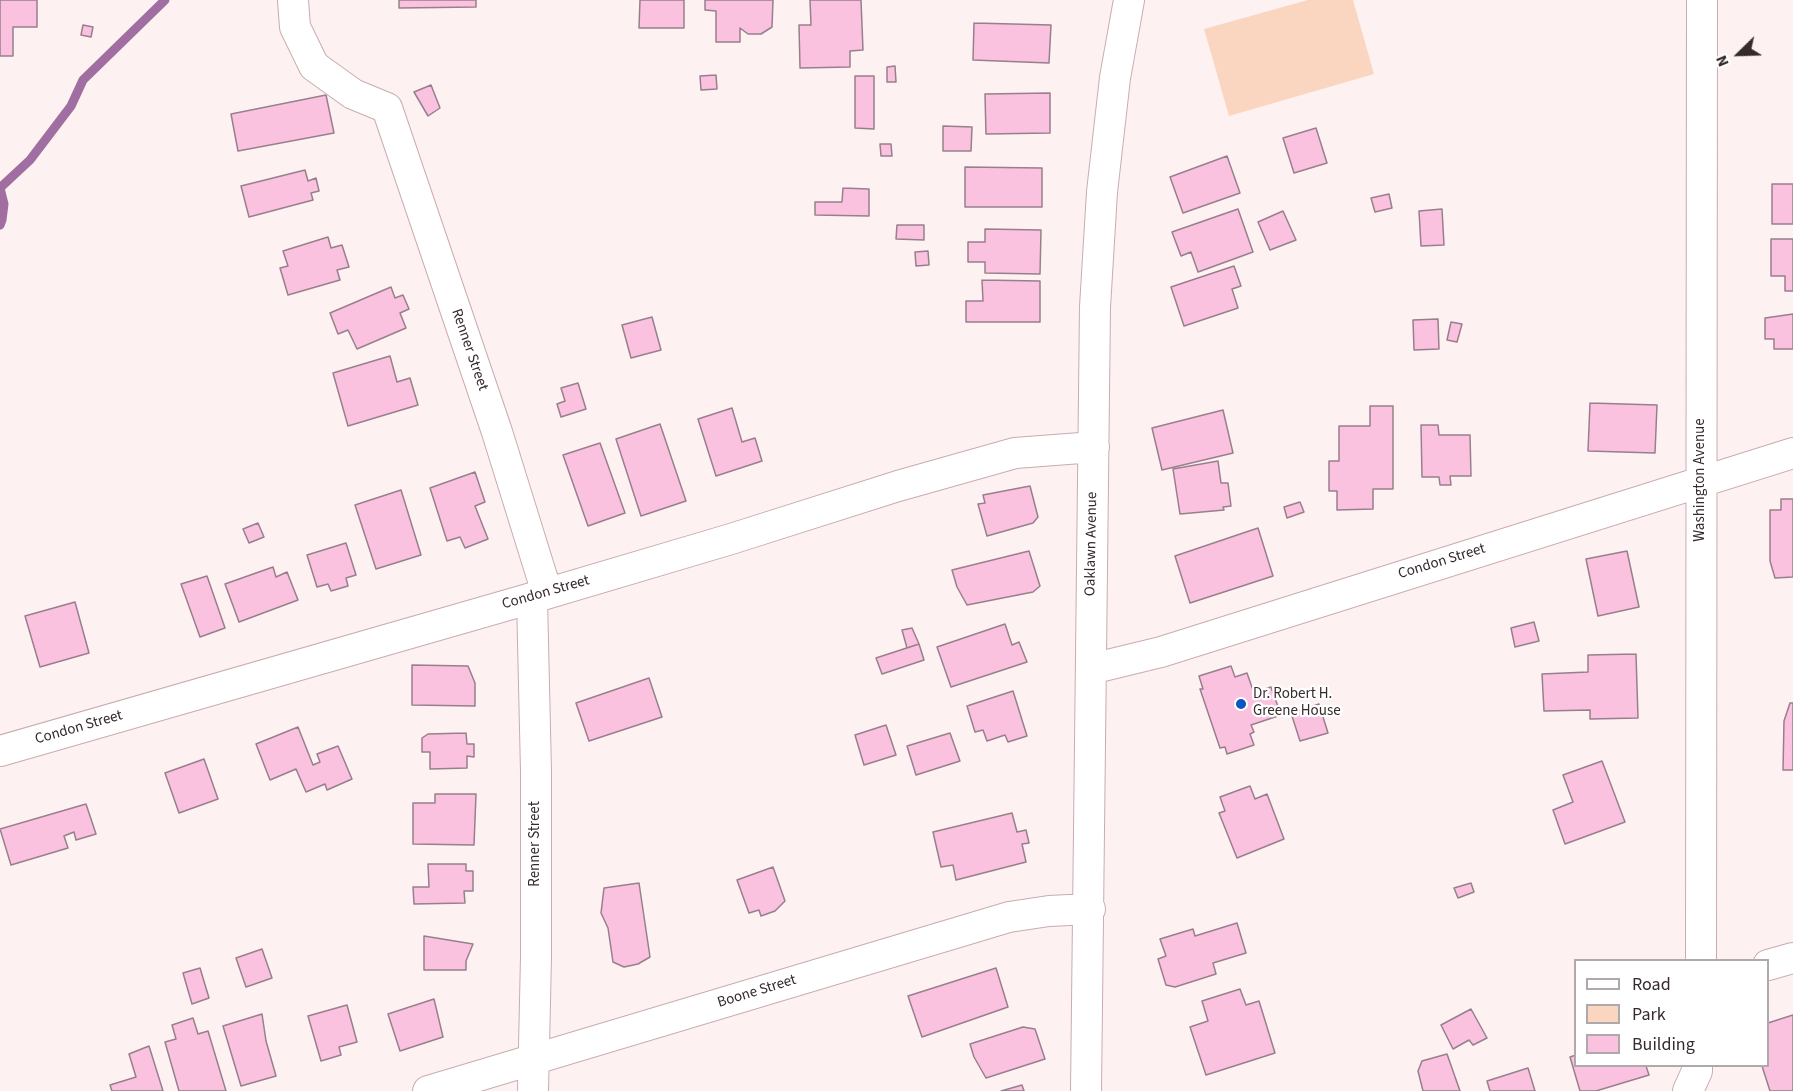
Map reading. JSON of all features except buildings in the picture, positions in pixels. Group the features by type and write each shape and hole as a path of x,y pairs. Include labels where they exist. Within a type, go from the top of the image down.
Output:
{"street":[{"name":"Renner Street","path":"293,0 295,27 314,66 353,94 387,108 496,432 539,595 533,1091"},
{"name":"Oaklawn Avenue","path":"1086,1091 1090,909 1095,307 1102,192 1115,78 1129,0"},
{"name":"Washington Avenue","path":"1701,959 1702,0"},
{"name":"Condon Street","path":"0,751 731,539 898,486 1015,453 1094,447"},
{"name":"Condon Street","path":"1091,669 1161,652 1793,453"},
{"name":"Boone Street","path":"428,1091 1009,917 1049,911 1090,909"},
{"path":"1769,965 1793,958"},
{"path":"1688,1091 1697,1067"}],"green space":[{"path":"1308,0 1353,0 1374,74 1229,116 1204,29"}],"waterway":[{"path":"0,188 30,160 71,106 83,80 165,0"},
{"path":"0,188 4,204 0,225"}],"place":[{"name":"Dr. Robert H. Greene House","path":"1241,704"}]}
